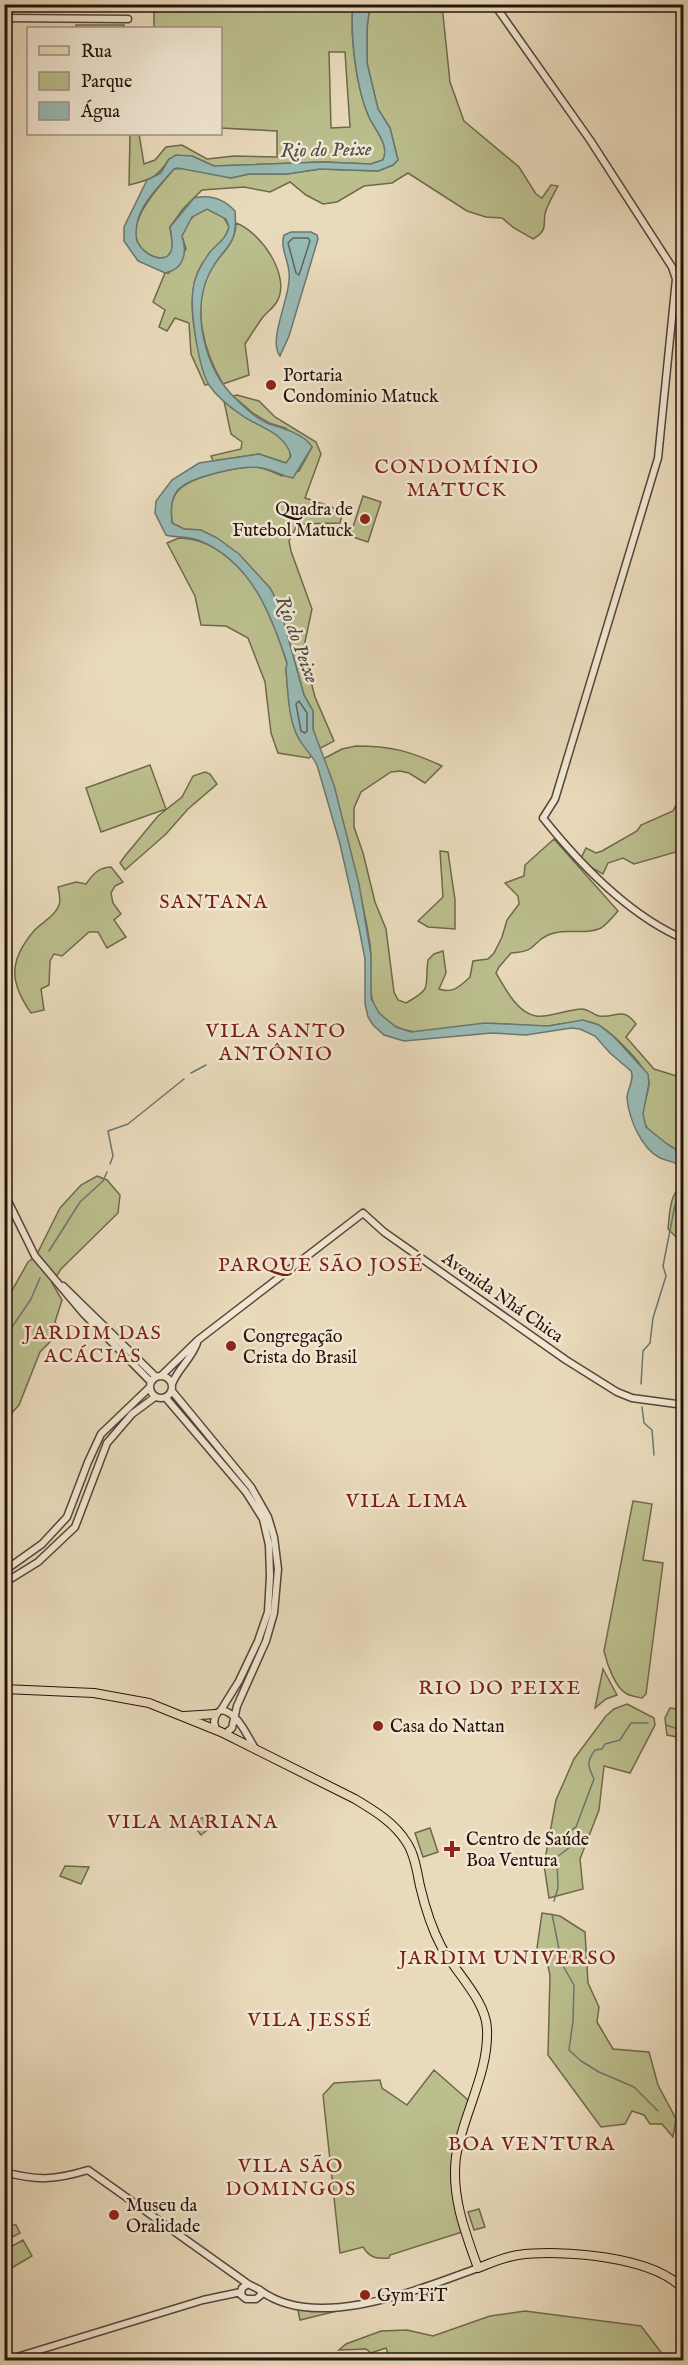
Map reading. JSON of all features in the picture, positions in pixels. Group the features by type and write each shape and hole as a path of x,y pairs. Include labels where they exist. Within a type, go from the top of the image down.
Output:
{"main road":[{"path":"4,1689 115,1695 149,1703 225,1734 355,1799 395,1827 411,1851 429,1920 441,1948 484,2010 487,2031 486,2050 459,2145 455,2171 458,2207 478,2268 520,2255 555,2253 593,2256 651,2268 672,2279 684,2290"},
{"path":"184,1716 218,1712"}],"street":[{"path":"494,4 590,140 672,267 676,279 658,458 555,799 543,818 572,854 649,922 684,939"},
{"path":"4,18 128,19"},
{"path":"4,911 4,939"},
{"path":"4,1194 35,1256 84,1314 154,1381 154,1397"},
{"name":"Avenida Nhá Chica","path":"198,1340 363,1213 384,1232 566,1360 617,1392 632,1398 684,1405"},
{"path":"4,1571 42,1544 67,1517 101,1434 198,1340"},
{"path":"166,1398 172,1388 176,1373 195,1350 198,1340"},
{"path":"154,1381 168,1378 172,1388 251,1487 268,1517 274,1537 278,1569 274,1613 266,1641 237,1706 232,1728 225,1734"},
{"path":"4,1583 38,1562 75,1527 107,1443 132,1414 154,1397 166,1398 246,1492 263,1519 268,1545 270,1576 268,1612 258,1641 218,1712 214,1722 216,1730"},
{"path":"218,1712 229,1711 257,1750"},
{"path":"4,2172 34,2180 46,2180 88,2170 238,2276 246,2299 275,2301 312,2308 342,2309 389,2298 478,2268"},
{"path":"7,2361 255,2285 275,2301"},
{"path":"256,2299 261,2291"}],"green space":[{"path":"154,5 353,5 353,46 357,77 364,105 381,138 385,154 383,160 371,164 323,162 214,166 192,156 169,159 152,177 129,185 130,135 139,135 144,164 155,160 166,147 182,145 207,159 234,156 277,157 277,131 222,128 222,27 154,27","holes":["329,52 345,52 350,127 331,128"]},
{"path":"370,5 442,5 450,82 464,121 519,167 536,194 542,198 551,185 558,186 546,211 544,228 541,233 533,239 502,218 486,217 467,211 408,173 392,183 364,186 337,202 323,204 306,195 290,182 270,192 244,187 202,190 183,209 170,227 173,249 167,257 156,257 146,252 138,243 136,232 138,221 151,197 174,169 187,168 231,178 249,174 287,174 320,169 378,171 393,165 398,160 390,128 378,109 367,63 367,28"},
{"path":"76,25 124,25 124,27 76,27"},
{"path":"207,209 223,216 229,227 222,242 202,264 193,291 192,307 196,340 209,384 205,385 191,354 189,323 175,318 167,331 159,327 165,310 153,302 165,273 169,273 186,249 182,236 188,223 197,213"},
{"path":"236,223 255,236 272,257 280,281 280,293 275,305 263,317 245,344 249,375 223,384 210,358 202,329 201,299 210,271 233,238"},
{"path":"233,396 259,401 275,417 316,442 321,454 305,498 332,507 342,515 340,523 298,524 289,541 312,609 303,651 315,697 334,741 319,749 313,729 313,711 304,695 279,605 270,588 201,530 184,529 172,523 173,499 177,492 191,482 202,477 248,467 263,468 282,476 299,471 312,447 285,428 269,423 254,414"},
{"path":"224,401 245,417 282,439 290,452 290,460 286,463 259,454 213,461 211,456 241,449 242,442 231,434"},
{"name":"Quadra de Futebol Matuck","path":"363,496 381,502 368,542 350,536"},
{"path":"179,538 210,545 236,565 258,591 275,624 287,663 291,716 298,736 312,755 309,758 278,753 271,733 265,682 248,638 226,626 201,625 195,596 167,543"},
{"path":"356,746 400,750 442,766 425,783 409,773 391,772 361,792 354,808 354,827 375,902 386,929 394,992 398,1000 406,1003 424,990 427,982 428,960 434,954 443,951 446,973 439,989 448,990 456,988 470,977 473,961 488,959 494,953 507,920 519,904 518,896 505,883 524,876 525,865 554,839 618,911 601,928 555,933 542,938 526,951 511,953 496,973 512,999 529,1014 547,1016 582,1009 599,1016 622,1014 631,1018 636,1024 626,1037 654,1069 683,1078 683,1154 657,1138 645,1124 643,1109 649,1084 644,1070 621,1044 606,1030 594,1023 581,1021 539,1026 491,1024 413,1032 400,1029 388,1022 377,1011 372,997 371,952 361,897 323,759 342,749"},
{"path":"150,765 166,809 101,832 86,788"},
{"path":"205,772 210,774 217,784 125,870 120,863 125,856 158,816 182,797 193,776"},
{"path":"683,791 683,850 634,864 623,858 608,863 603,874 583,863 581,858 586,848 596,853 602,851 637,831 641,825 673,811"},
{"path":"440,851 448,852 455,900 455,929 428,927 418,921 443,897"},
{"path":"111,867 123,882 115,886 111,893 113,903 121,914 114,920 126,937 107,948 98,932 89,932 62,956 54,954 50,961 49,985 41,989 44,1010 31,1013 16,982 15,972 19,953 33,932 57,909 60,901 58,887 76,882 86,884 97,872"},
{"path":"97,1176 107,1180 120,1195 118,1213 61,1269 52,1283 62,1300 55,1322 61,1331 40,1352 19,1405 5,1420 5,1303 28,1262 36,1256 60,1208 81,1185"},
{"path":"683,1183 683,1231 676,1237 668,1229 670,1210 675,1193"},
{"path":"633,1501 652,1504 643,1560 663,1563 646,1694 642,1698 627,1694 619,1687 609,1669 604,1651"},
{"path":"603,1669 617,1695 606,1699 595,1708"},
{"path":"627,1704 654,1718 655,1725 630,1773 604,1766 599,1810 580,1859 583,1889 549,1898 544,1865 556,1800 574,1759 606,1716 614,1709"},
{"path":"670,1708 683,1710 683,1738 667,1735 665,1718"},
{"path":"208,1813 216,1823 201,1835 193,1825"},
{"path":"430,1828 438,1852 423,1857 415,1833"},
{"path":"65,1866 89,1867 81,1884 60,1876"},
{"path":"542,1913 560,1916 585,1932 588,1983 599,2007 597,2022 613,2049 649,2052 658,2085 676,2119 673,2137 662,2124 650,2124 644,2115 632,2111 625,2124 601,2127 548,2055 550,1975 547,1962 537,1948"},
{"path":"434,2070 468,2100 453,2157 451,2182 462,2232 390,2255 389,2258 374,2257 368,2254 363,2247 340,2253 323,2095 334,2083 380,2080 382,2088 407,2105"},
{"path":"479,2209 485,2227 474,2230 468,2212"},
{"path":"5,2225 16,2225 20,2233 5,2241"},
{"path":"23,2240 32,2256 8,2270 11,2266 5,2250"},
{"path":"298,2310 337,2311 300,2320"},
{"path":"525,2311 641,2326 667,2360 390,2360 386,2348 371,2353 366,2349 339,2350 346,2344 381,2331 407,2330 433,2336 490,2316"}],"water":[{"name":"Rio do Peixe","path":"353,5 370,5 367,28 367,63 378,109 390,128 398,160 393,165 378,171 320,169 287,174 249,174 231,178 178,168 174,169 152,195 139,217 136,231 138,243 144,251 154,257 164,258 172,249 170,227 194,198 217,198 235,211 232,239 210,272 204,287 201,322 209,356 225,387 247,409 264,422 299,435 312,447 293,478 262,468 243,468 204,476 183,486 173,499 172,523 184,529 201,530 239,554 270,588 279,605 304,695 313,711 313,729 334,785 359,884 371,955 371,998 379,1013 396,1027 411,1032 485,1023 548,1026 583,1020 599,1025 614,1037 648,1074 649,1083 643,1114 646,1127 683,1154 683,1176 681,1166 660,1158 642,1140 633,1124 628,1106 627,1095 632,1078 631,1071 595,1036 580,1029 571,1028 526,1035 492,1033 404,1041 384,1035 373,1025 368,1017 365,1004 365,959 340,844 317,765 293,726 287,663 274,626 256,591 232,561 216,549 198,540 166,535 155,513 156,501 172,480 199,463 259,454 286,463 291,456 288,448 278,436 243,416 220,398 209,385 201,365 194,324 192,299 194,285 204,261 228,231 226,219 207,209 192,217 182,236 183,259 177,268 165,273 138,261 124,241 124,227 147,180 161,173 169,159 176,155 192,156 214,166 323,162 371,164 383,160 385,149 364,105 357,77 353,46"},
{"path":"291,232 311,232 317,235 318,239 289,336 280,356 276,339 289,282 283,240 284,235"}],"waterway":[{"path":"191,1073 206,1065"},
{"path":"110,1164 113,1156 108,1131 128,1124 184,1079"},
{"path":"49,1251 80,1202 103,1181 107,1172"},
{"path":"641,1384 643,1351 650,1343 653,1318 666,1276 663,1266 675,1205 684,1188"},
{"path":"4,1339 31,1299 40,1278"},
{"path":"642,1407 644,1423 652,1430 654,1455"},
{"path":"554,1901 558,1888 557,1857 570,1847 570,1833 576,1827 594,1779 589,1767 590,1758 595,1750 602,1749 605,1744 620,1740 631,1723 648,1723"},
{"path":"666,1725 684,1731"},
{"path":"552,1914 562,1964 574,1985 569,2050 599,2072 634,2087 658,2111"}],"place":[{"name":"Portaria Condominio Matuck","path":"271,385"},
{"name":"Quadra de Futebol Matuck","path":"365,519"},
{"name":"Congregação Crista do Brasil","path":"231,1346"},
{"name":"Casa do Nattan","path":"378,1726"},
{"name":"Centro de Saúde Boa Ventura","path":"452,1849"},
{"name":"Museu da Oralidade","path":"114,2215"},
{"name":"Gym FiT","path":"365,2295"}],"district":[{"name":"CONDOMÍNIO MATUCK","path":"457,478"},
{"name":"SANTANA","path":"214,901"},
{"name":"VILA SANTO ANTÔNIO","path":"276,1042"},
{"name":"PARQUE SÃO JOSÉ","path":"321,1264"},
{"name":"JARDIM DAS ACÁCIAS","path":"93,1344"},
{"name":"VILA LIMA","path":"407,1500"},
{"name":"RIO DO PEIXE","path":"500,1687"},
{"name":"VILA MARIANA","path":"193,1821"},
{"name":"JARDIM UNIVERSO","path":"508,1957"},
{"name":"VILA JESSÉ","path":"310,2019"},
{"name":"BOA VENTURA","path":"532,2143"},
{"name":"VILA SÃO DOMINGOS","path":"291,2176"}]}
